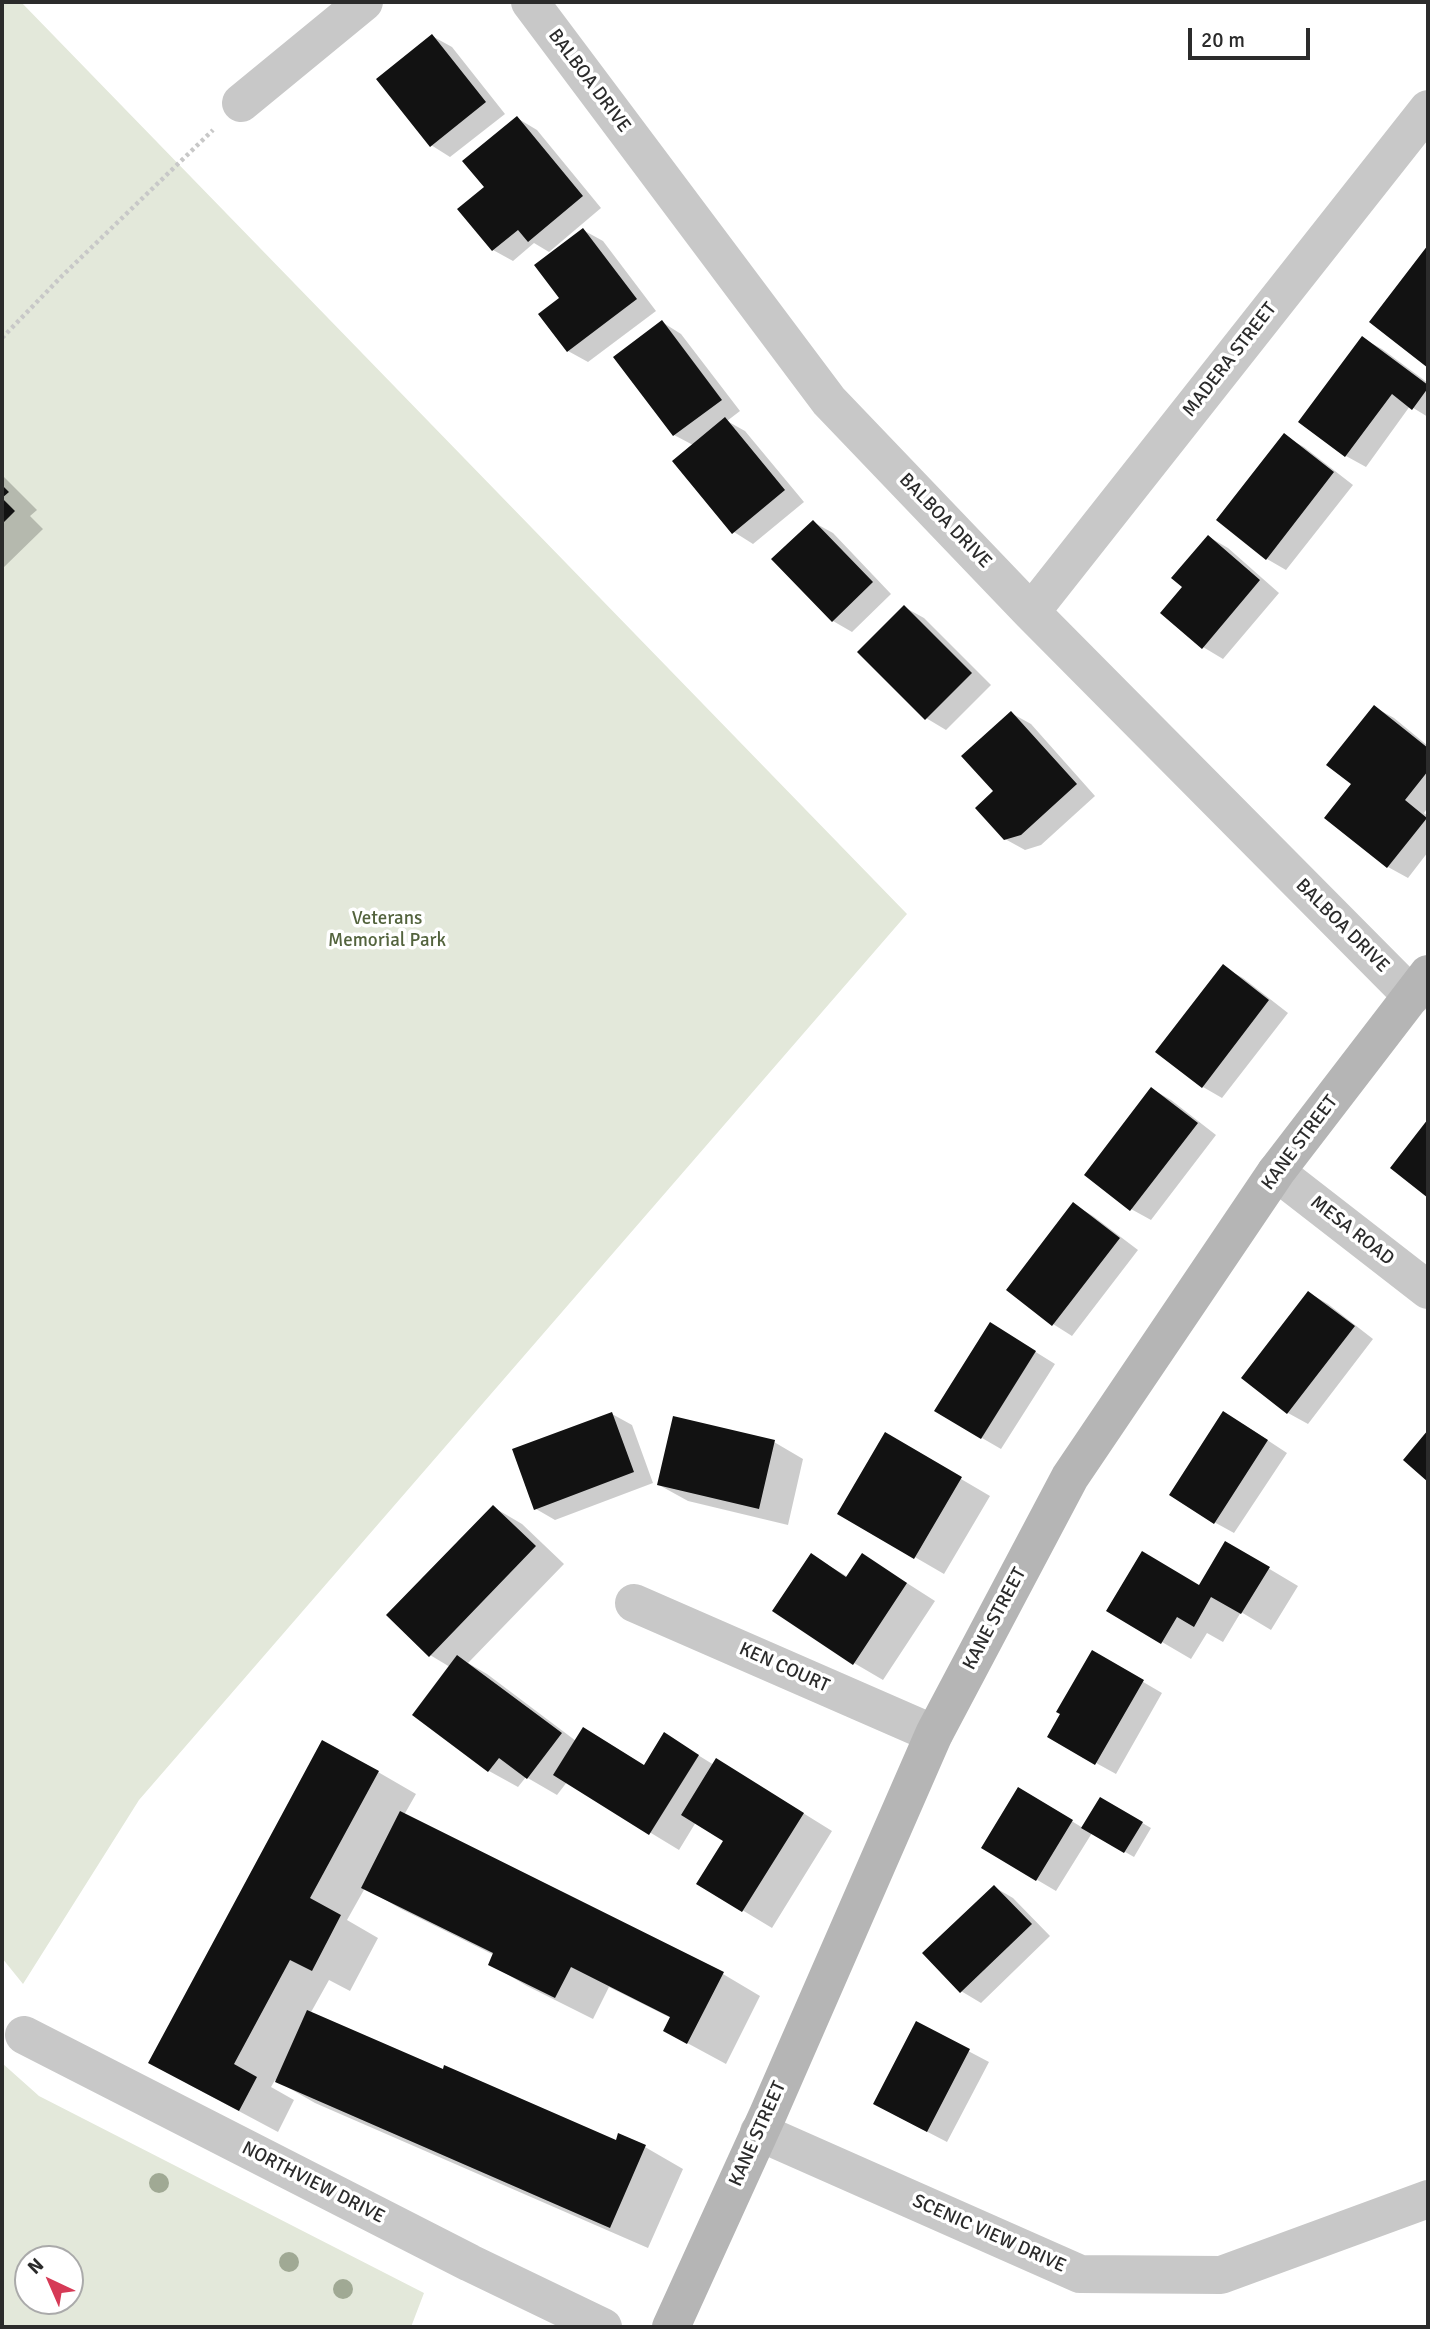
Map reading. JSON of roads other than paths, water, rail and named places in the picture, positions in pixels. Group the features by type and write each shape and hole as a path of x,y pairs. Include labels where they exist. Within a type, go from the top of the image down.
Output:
{"street":[{"path":"241,103 364,2"},
{"name":"BALBOA DRIVE","path":"530,2 829,401 1031,612 1420,985"},
{"name":"MADERA STREET","path":"1031,612 1428,109"},
{"name":"KANE STREET","path":"671,2327 934,1734 1070,1477 1276,1172 1420,985"},
{"name":"MESA ROAD","path":"1276,1172 1428,1290"},
{"name":"KEN COURT","path":"634,1603 934,1734"},
{"name":"NORTHVIEW DRIVE","path":"24,2035 470,2263 603,2327"},
{"name":"SCENIC VIEW DRIVE","path":"759,2132 1080,2274 1222,2275 1428,2199"}],"park label":[{"name":"Veterans Memorial Park","path":"387,930"}]}
